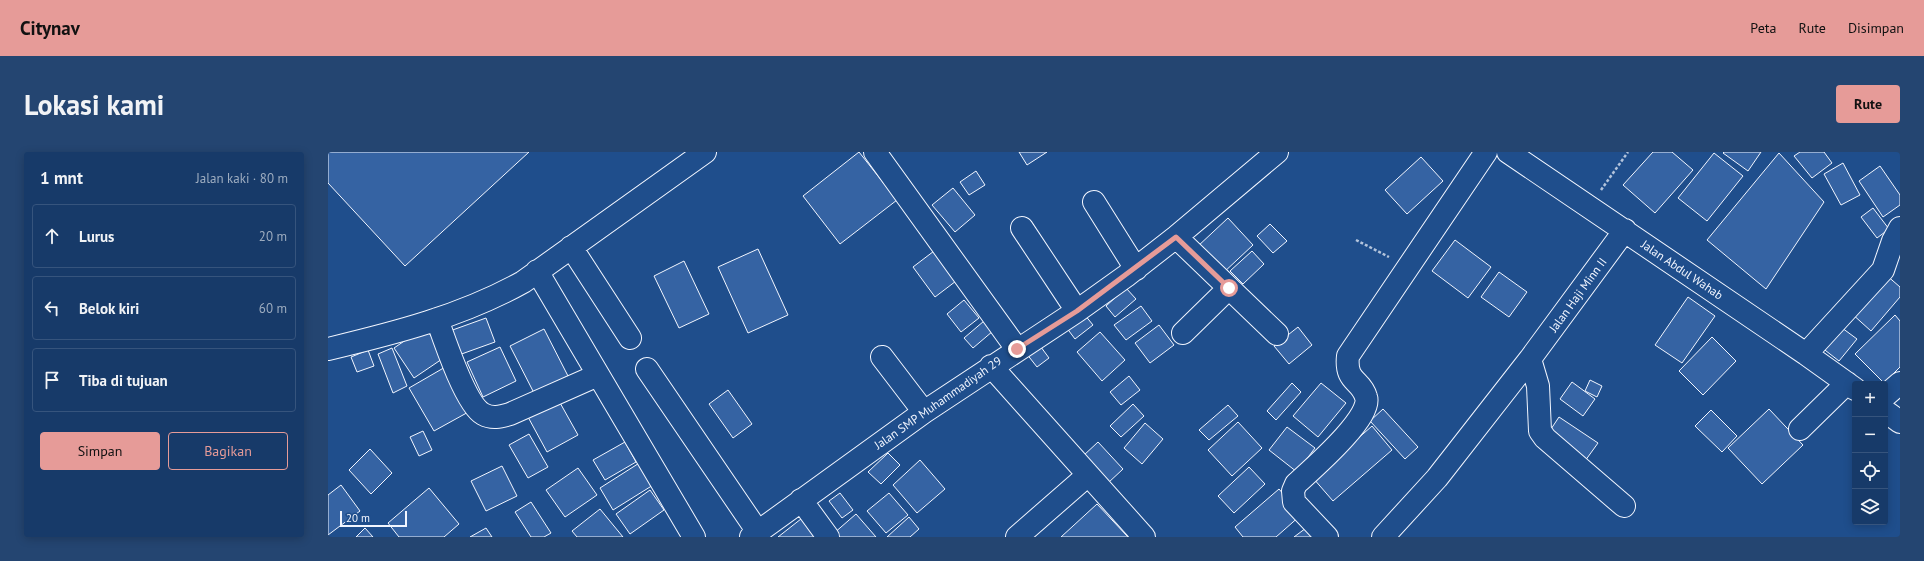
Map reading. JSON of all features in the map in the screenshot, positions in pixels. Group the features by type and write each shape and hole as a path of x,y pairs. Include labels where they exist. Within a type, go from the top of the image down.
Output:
{"street":[{"path":"328,349 390,334 456,313 497,296 537,271 705,152"},
{"path":"875,152 1017,349"},
{"name":"Jalan SMP Muhammadiyah 29","path":"754,534 924,412 991,366 1077,311 1136,269 1277,152"},
{"path":"1327,537 1294,502 1293,491 1296,484 1347,436 1358,422 1367,404 1366,396 1349,373 1348,356 1486,152"},
{"name":"Jalan Abdul Wahab","path":"1508,152 1625,230 1851,386"},
{"path":"1094,202 1136,269"},
{"path":"1022,228 1077,311"},
{"path":"1806,354 1883,270 1893,240 1900,228"},
{"name":"Jalan Haji Minn II","path":"1383,537 1437,478 1530,359 1625,230"},
{"path":"1176,237 1277,334"},
{"path":"571,247 630,338"},
{"path":"537,271 694,537"},
{"path":"1183,333 1229,288"},
{"path":"437,319 460,380 467,394 481,413 490,417 499,418 510,414 598,375"},
{"path":"882,357 924,412"},
{"path":"1530,359 1538,386 1540,431 1545,438 1624,506"},
{"path":"991,366 1141,536"},
{"path":"648,369 754,534"},
{"path":"1888,393 1900,382"},
{"path":"1800,429 1851,386"},
{"path":"1888,413 1900,422"},
{"path":"1017,537 1088,475"},
{"path":"801,500 828,537"}],"path":[{"path":"1589,206 1628,152"},
{"path":"1356,240 1408,266"}],"building":[{"path":"328,152 529,152 405,266 328,183"},
{"path":"859,152 897,200 840,244 803,196"},
{"path":"1019,152 1047,152 1027,165"},
{"path":"1653,152 1672,152 1693,170 1655,213 1623,185"},
{"path":"1761,152 1748,171 1723,153"},
{"path":"1800,152 1824,152 1832,163 1812,178 1794,156"},
{"path":"1714,153 1743,176 1707,221 1678,198"},
{"path":"1779,153 1824,202 1766,289 1707,240"},
{"path":"1421,157 1443,181 1407,214 1385,190"},
{"path":"1843,163 1860,195 1841,205 1824,174"},
{"path":"1880,166 1900,195 1900,205 1883,217 1859,181"},
{"path":"976,171 985,185 969,195 960,182"},
{"path":"953,188 975,215 955,232 932,205"},
{"path":"1873,208 1889,229 1877,238 1861,217"},
{"path":"1228,218 1253,245 1222,274 1197,247"},
{"path":"1270,224 1287,241 1273,253 1257,236"},
{"path":"1455,240 1491,267 1468,298 1432,271"},
{"path":"938,248 960,278 935,297 913,267"},
{"path":"758,249 788,315 748,333 718,267"},
{"path":"1252,251 1264,264 1243,284 1230,271"},
{"path":"684,261 709,314 679,328 654,276"},
{"path":"1499,272 1527,292 1509,317 1481,297"},
{"path":"1885,274 1900,287 1900,297 1871,331 1851,313"},
{"path":"1126,288 1136,299 1115,317 1106,306"},
{"path":"1688,297 1715,316 1682,363 1655,345"},
{"path":"964,300 979,318 961,332 947,314"},
{"path":"1141,306 1152,321 1126,340 1114,325"},
{"path":"1084,314 1093,325 1075,339 1066,327"},
{"path":"1895,315 1900,321 1900,367 1886,381 1882,381 1855,354"},
{"path":"486,318 495,342 456,356 447,332"},
{"path":"984,321 993,331 973,348 964,338"},
{"path":"1159,325 1174,345 1150,363 1135,343"},
{"path":"1838,325 1857,339 1839,361 1821,347"},
{"path":"425,327 445,357 414,378 394,348"},
{"path":"1298,327 1312,345 1289,364 1274,346"},
{"path":"544,329 568,376 534,393 510,346"},
{"path":"1100,332 1125,360 1102,381 1077,352"},
{"path":"1712,337 1736,361 1703,395 1679,371"},
{"path":"1038,343 1049,358 1037,367 1026,353"},
{"path":"500,347 516,381 483,397 467,362"},
{"path":"392,348 407,386 393,393 378,354"},
{"path":"368,350 374,366 357,372 351,357"},
{"path":"447,366 472,410 434,431 409,388"},
{"path":"1129,376 1140,390 1121,405 1110,392"},
{"path":"1590,380 1602,386 1597,397 1585,391"},
{"path":"1572,382 1595,399 1583,416 1560,399"},
{"path":"1292,383 1301,392 1276,420 1267,411"},
{"path":"1321,383 1346,403 1318,437 1293,416"},
{"path":"728,390 752,424 733,438 709,404"},
{"path":"559,401 578,435 547,452 528,417"},
{"path":"1133,404 1144,416 1121,437 1110,426"},
{"path":"1228,405 1238,416 1209,440 1199,430"},
{"path":"1383,409 1418,447 1405,459 1370,421"},
{"path":"1769,409 1803,445 1762,484 1728,448"},
{"path":"1711,410 1737,436 1722,452 1695,426"},
{"path":"1559,417 1598,443 1585,461 1547,435"},
{"path":"1238,422 1262,448 1232,476 1208,450"},
{"path":"1145,423 1163,439 1142,464 1124,448"},
{"path":"1372,426 1392,450 1333,501 1313,478"},
{"path":"1287,427 1315,448 1297,472 1269,450"},
{"path":"423,431 432,450 419,456 410,437"},
{"path":"529,434 548,467 528,478 509,445"},
{"path":"625,442 636,462 605,480 593,460"},
{"path":"1098,442 1123,469 1108,483 1083,456"},
{"path":"370,449 392,473 371,494 349,470"},
{"path":"888,453 900,465 881,484 868,472"},
{"path":"644,460 658,482 613,510 600,488"},
{"path":"920,460 945,489 917,513 893,485"},
{"path":"502,466 517,496 486,511 471,481"},
{"path":"1249,467 1265,484 1234,513 1218,496"},
{"path":"578,468 597,495 565,517 546,490"},
{"path":"341,485 360,511 328,535 328,495"},
{"path":"429,488 459,524 444,537 399,537 388,523"},
{"path":"1279,489 1301,515 1276,537 1243,537 1235,527"},
{"path":"650,490 664,510 630,534 616,514"},
{"path":"840,493 853,510 842,518 829,501"},
{"path":"889,493 908,515 886,533 867,511"},
{"path":"531,502 551,533 544,537 531,537 515,512"},
{"path":"1097,504 1128,537 1061,537"},
{"path":"600,509 623,537 577,537 572,531"},
{"path":"856,514 876,537 835,537 833,534"},
{"path":"806,515 823,537 778,537"},
{"path":"909,517 919,529 910,537 887,537"},
{"path":"1310,525 1315,537 1294,537"},
{"path":"365,528 373,537 356,537"},
{"path":"486,528 492,537 470,537"}],"route":[{"path":"1017,349 1077,311 1136,269 1176,237 1229,288"}]}
